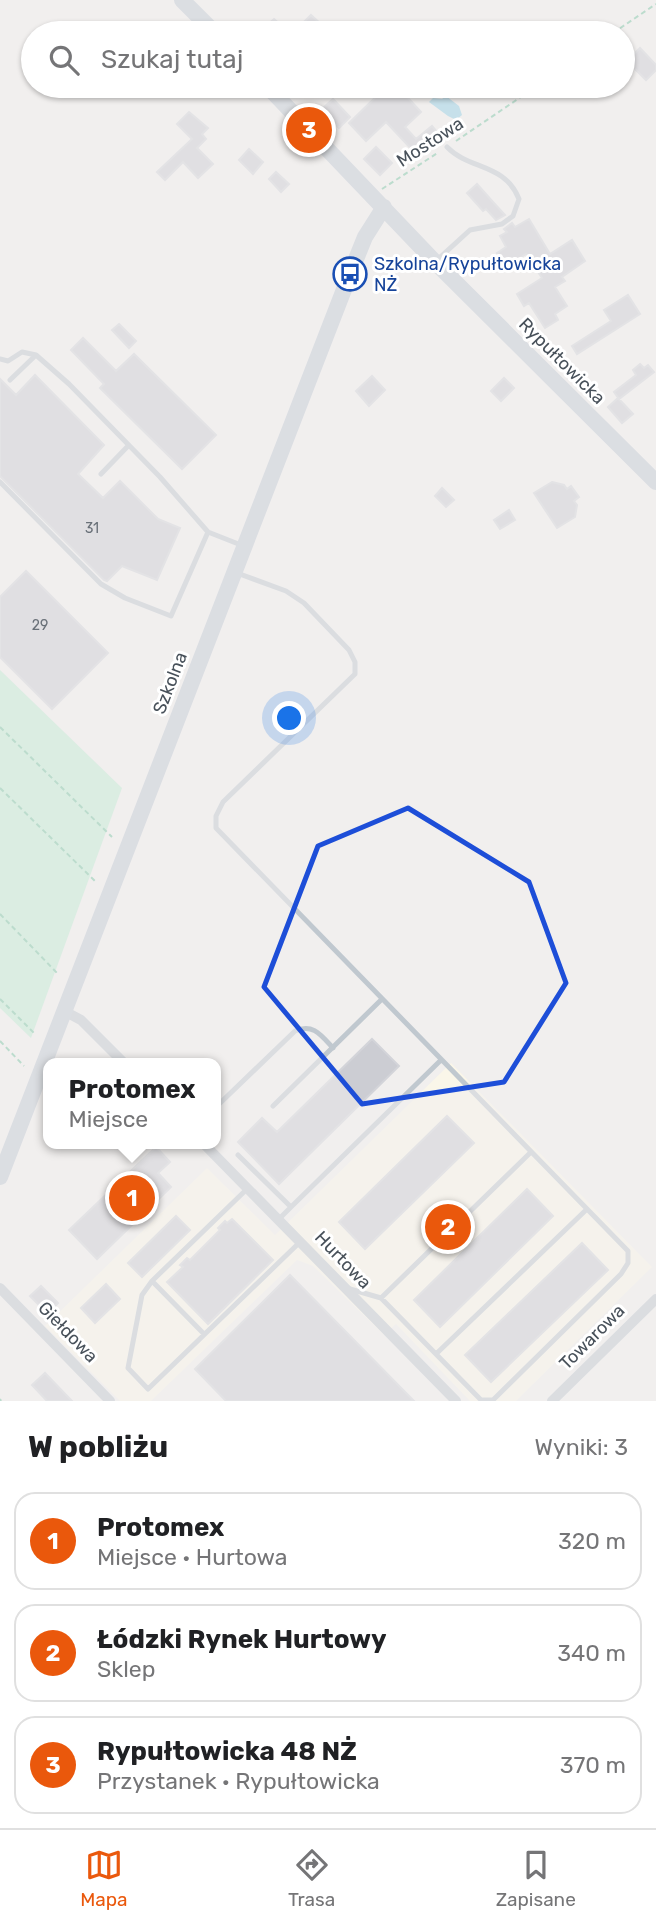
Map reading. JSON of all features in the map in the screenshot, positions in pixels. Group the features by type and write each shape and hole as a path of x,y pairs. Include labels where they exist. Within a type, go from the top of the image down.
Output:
{"street":[{"path":"182,0 203,21"},
{"name":"Rypułtowicka","path":"279,98 435,262 656,482"},
{"name":"Szkolna","path":"44,1058 379,201"},
{"path":"64,1011 81,1020 119,1058"},
{"name":"Szkolna","path":"0,1177 4,1154 43,1061"},
{"name":"Hurtowa","path":"209,1149 456,1401"},
{"name":"Giełdowa","path":"0,1288 110,1401"},
{"name":"Towarowa","path":"552,1401 656,1298"}],"lane":[{"path":"435,262 470,230 502,224 513,216 519,199 515,189 493,170 455,155 447,147"},
{"path":"0,359 8,361 22,352 36,355 69,384 160,477 208,532 244,546"},
{"path":"10,380 36,355"},
{"path":"101,474 128,446"},
{"path":"0,482 101,584 125,598 171,616 208,532"},
{"path":"234,572 286,591 304,603 349,650 355,662 355,674 223,802 216,816 216,828 628,1251 628,1263 621,1274 493,1400 481,1400 381,1298 344,1287"},
{"path":"273,1106 382,999"},
{"path":"221,1102 295,1031 303,1027 318,1031 333,1048"},
{"path":"279,1219 441,1060"},
{"path":"381,1298 530,1153"},
{"path":"238,1155 291,1207"},
{"path":"248,1188 152,1281 142,1295 128,1368 148,1389 300,1242"},
{"path":"436,1354 586,1210"},
{"path":"152,1281 204,1334"}],"path":[{"path":"631,21 656,4"},
{"name":"Mostowa","path":"379,201 447,147 519,98"},
{"path":"0,727 112,837"},
{"path":"0,788 95,881"},
{"path":"0,914 59,975"},
{"path":"0,999 36,1035"},
{"path":"0,1041 24,1066"}],"highlighted area":[{"path":"408,808 529,882 566,983 504,1082 362,1104 264,987 318,846"}],"shaded area":[{"path":"451,1063 652,1267 516,1401 470,1401 396,1324 384,1335 313,1266 297,1260 151,1401 120,1401 45,1326 207,1168 275,1235"}],"green space":[{"path":"0,670 122,788 31,1038 0,1008"}],"water":[{"path":"433,98 449,98 459,106 462,115 456,120 429,102"}],"building":[{"path":"311,15 318,21 305,21"},
{"path":"640,48 656,65 656,70 646,80 635,69 635,53"},
{"path":"375,98 408,98 421,112 405,127 416,139 432,126 438,133 414,152 386,122 366,141 349,123"},
{"path":"333,99 350,117 339,128 322,109"},
{"path":"189,112 208,128 202,134 206,139 197,148 213,164 198,178 183,162 165,180 157,172 192,139 177,124"},
{"path":"376,147 392,163 380,175 364,159"},
{"path":"249,149 263,162 253,174 239,160"},
{"path":"276,172 289,184 281,192 269,179"},
{"path":"477,184 505,215 496,220 486,209 483,211 467,193"},
{"path":"529,219 550,254 572,240 585,261 562,277 565,281 555,287 567,306 555,314 558,320 545,328 529,303 524,306 517,294 542,278 526,254 506,267 497,253 506,247 500,236 507,232 504,229 512,223 515,227"},
{"path":"628,295 640,314 577,354 572,346 611,321 604,310"},
{"path":"119,324 136,341 129,348 112,330"},
{"path":"83,338 116,371 134,354 216,435 182,469 100,388 104,384 71,350"},
{"path":"640,364 644,368 648,365 654,372 619,399 614,392 636,375 633,370"},
{"path":"35,375 104,445 78,474 103,498 120,481 158,519 180,528 157,580 122,566 107,581 104,580 0,476 0,379 16,395"},
{"path":"372,376 385,390 369,406 356,391"},
{"path":"504,378 514,388 501,401 491,391"},
{"path":"618,398 633,414 622,423 608,407"},
{"path":"552,482 564,485 567,489 571,486 579,497 574,501 577,505 575,517 557,528 534,493"},
{"path":"442,488 454,500 446,507 435,496"},
{"path":"509,510 515,520 500,529 494,520"},
{"path":"26,571 108,653 52,709 0,657 0,597"},
{"path":"372,1039 399,1066 279,1184 238,1142 262,1118 277,1132"},
{"path":"447,1116 474,1143 365,1249 339,1222"},
{"path":"154,1149 158,1149 170,1162 158,1173 171,1187 97,1259 69,1230"},
{"path":"527,1189 553,1216 440,1327 414,1300"},
{"path":"176,1216 190,1230 142,1277 128,1263"},
{"path":"232,1219 273,1260 208,1324 167,1282 183,1267 180,1265 187,1258 190,1260 220,1230 218,1228 225,1221 227,1223"},
{"path":"582,1243 608,1270 491,1382 465,1355"},
{"path":"290,1275 414,1401 226,1401 195,1369"},
{"path":"106,1284 120,1299 95,1323 81,1308"},
{"path":"41,1286 58,1303 48,1314 30,1296"},
{"path":"45,1373 72,1401 47,1401 32,1385"}],"place":[{"name":"Rypułtowicka 48 NŻ","path":"309,130"},
{"name":"Szkolna/Rypułtowicka NŻ","path":"350,274"},
{"name":"Protomex","path":"132,1198"},
{"name":"Łódzki Rynek Hurtowy","path":"448,1227"}]}
